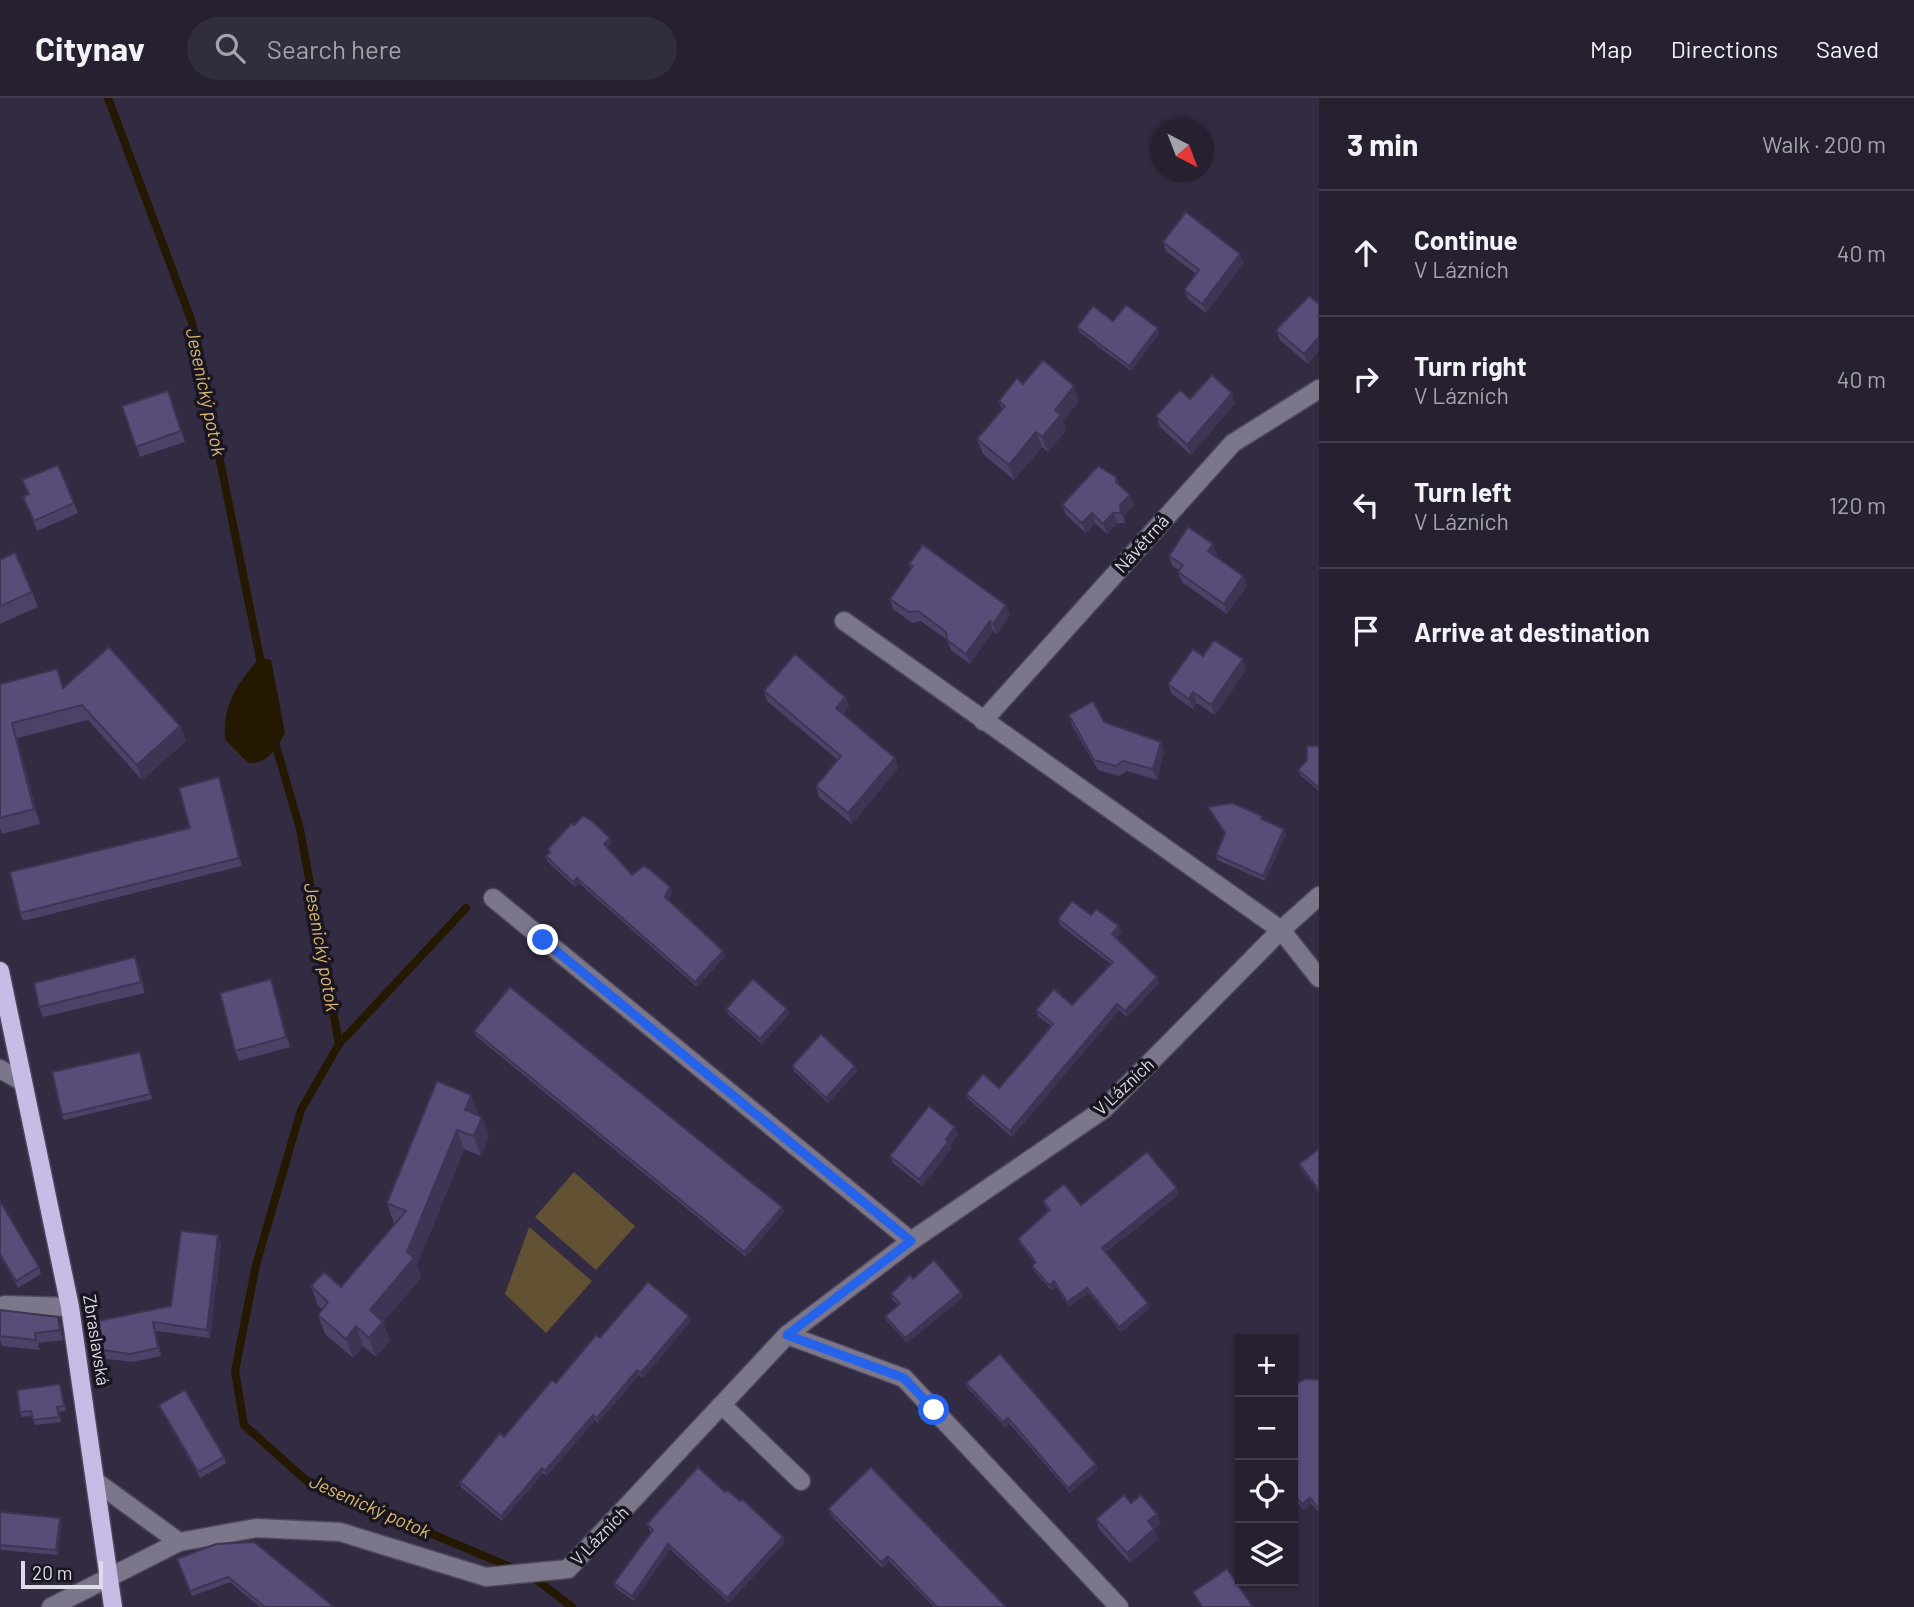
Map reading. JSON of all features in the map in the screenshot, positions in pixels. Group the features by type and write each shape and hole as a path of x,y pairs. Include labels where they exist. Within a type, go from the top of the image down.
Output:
{"main road":[{"name":"Zbraslavská","path":"0,971 70,1307 113,1607"}],"street":[{"name":"Návětrná","path":"983,721 1233,443 1319,389"},
{"path":"844,621 1280,930 1319,978"},
{"name":"V Lázních","path":"51,1607 109,1580 179,1542 256,1528 340,1532 486,1577 568,1569 787,1335 911,1241 1104,1109 1280,930 1319,896"},
{"path":"493,898 911,1241"},
{"path":"0,1069 23,1082"},
{"path":"0,1308 5,1305 70,1307"},
{"path":"787,1335 904,1378 1119,1607"},
{"path":"722,1405 801,1481"},
{"path":"95,1481 179,1542"}],"shaded area":[{"path":"260,657 271,660 285,733 275,750 266,758 248,763 225,739 226,715 233,695"},
{"path":"574,1172 635,1226 596,1270 535,1217"},
{"path":"529,1227 592,1281 546,1333 505,1294"}],"building":[{"path":"1186,212 1240,254 1202,304 1184,290 1199,270 1163,242"},
{"path":"1309,296 1318,303 1319,301 1319,337 1304,354 1276,330"},
{"path":"1126,305 1158,328 1129,366 1077,327 1093,306 1113,321"},
{"path":"1043,360 1074,386 1055,410 1061,415 1042,437 1036,432 1009,465 977,439 1005,406 999,401 1017,378 1023,384"},
{"path":"1212,375 1232,393 1187,445 1156,416 1180,390 1190,399"},
{"path":"168,391 181,431 136,447 122,406"},
{"path":"58,465 74,503 34,521 23,497 29,494 22,480"},
{"path":"1098,466 1116,477 1116,482 1130,495 1120,505 1121,513 1113,513 1103,524 1092,513 1082,523 1062,505"},
{"path":"1188,527 1213,544 1208,551 1243,576 1224,604 1178,572 1183,565 1169,556"},
{"path":"923,545 1006,605 993,624 990,621 966,654 947,640 946,632 918,611 909,612 890,599 913,566 909,564"},
{"path":"15,552 32,592 0,606 0,560"},
{"path":"1214,640 1243,659 1211,705 1193,692 1189,699 1168,684 1193,649 1203,656"},
{"path":"109,647 180,726 137,765 82,705 12,723 34,809 0,818 0,684 57,669 63,688"},
{"path":"795,654 845,697 836,708 895,758 848,813 816,786 841,756 764,691"},
{"path":"1093,701 1104,722 1161,742 1153,769 1123,761 1116,766 1094,760 1069,715"},
{"path":"1307,746 1319,746 1319,788 1298,770 1307,760"},
{"path":"219,777 239,858 20,913 10,872 190,828 179,788"},
{"path":"1232,803 1284,829 1263,876 1216,855 1225,833 1208,807"},
{"path":"583,816 610,838 604,844 632,875 644,866 670,887 665,897 723,951 695,982 577,878 573,882 546,856 550,852 548,849 572,823 574,825"},
{"path":"1072,901 1091,915 1096,909 1119,926 1112,934 1157,977 1125,1011 1117,1004 1010,1131 966,1094 983,1074 999,1088 1027,1056 1053,1024 1036,1010 1054,989 1072,1005 1113,962 1058,919"},
{"path":"135,957 141,982 39,1007 34,983"},
{"path":"271,979 286,1037 235,1051 220,993"},
{"path":"753,979 787,1009 760,1039 726,1009"},
{"path":"510,987 782,1207 744,1252 474,1031"},
{"path":"821,1034 855,1066 826,1098 792,1066"},
{"path":"140,1052 150,1094 62,1115 52,1072"},
{"path":"437,1081 471,1095 465,1110 482,1117 474,1136 457,1130 407,1252 414,1258 370,1310 383,1322 369,1338 356,1326 346,1339 318,1315 328,1302 311,1286 324,1272 341,1287 406,1211 387,1203"},
{"path":"929,1106 955,1127 946,1139 948,1142 919,1179 890,1156"},
{"path":"1319,1149 1319,1190 1299,1164"},
{"path":"1147,1152 1177,1188 1102,1248 1148,1303 1119,1327 1087,1288 1067,1302 1054,1281 1049,1285 1032,1266 1036,1262 1018,1239 1050,1210 1043,1201 1064,1184 1081,1205"},
{"path":"0,1201 39,1267 16,1281 0,1254"},
{"path":"181,1231 218,1235 207,1330 153,1322 158,1348 130,1354 103,1350 98,1321 171,1306"},
{"path":"934,1260 961,1292 905,1338 885,1316 900,1304 891,1294 910,1275 913,1279"},
{"path":"648,1282 689,1316 641,1373 637,1370 597,1418 593,1415 545,1471 542,1468 501,1516 460,1482 500,1433 504,1437 552,1380 556,1383 596,1335 600,1338"},
{"path":"0,1310 58,1317 60,1330 35,1333 36,1340 0,1336"},
{"path":"1000,1354 1096,1464 1068,1488 1008,1418 1003,1422 966,1383"},
{"path":"1305,1379 1319,1380 1319,1509 1310,1498 1302,1504 1298,1500 1298,1382"},
{"path":"60,1384 64,1406 57,1407 59,1417 33,1420 31,1411 20,1412 17,1390"},
{"path":"185,1390 224,1457 198,1472 159,1405"},
{"path":"698,1467 725,1492 727,1490 740,1501 742,1499 783,1537 727,1598 668,1544 632,1596 614,1583 653,1530 647,1524"},
{"path":"871,1467 1006,1607 937,1607 888,1556 881,1562 828,1509"},
{"path":"1124,1495 1131,1503 1141,1495 1157,1514 1148,1521 1154,1529 1127,1553 1096,1519"},
{"path":"0,1512 60,1518 56,1550 0,1545"},
{"path":"254,1542 334,1607 265,1607 228,1577 190,1591 177,1559 216,1544"},
{"path":"1227,1569 1235,1581 1235,1586 1239,1586 1253,1607 1202,1607 1193,1592"}],"waterway":[{"name":"Jesenický potok","path":"108,98 192,322 262,668"},
{"name":"Jesenický potok","path":"274,739 300,829 339,1044 301,1110 256,1265 235,1371 244,1425 307,1481 515,1569"},
{"path":"339,1044 466,908"},
{"name":"Jesenický potok","path":"533,1577 572,1607"}],"route":[{"path":"543,940 911,1241 787,1335 904,1378 934,1410"}]}
